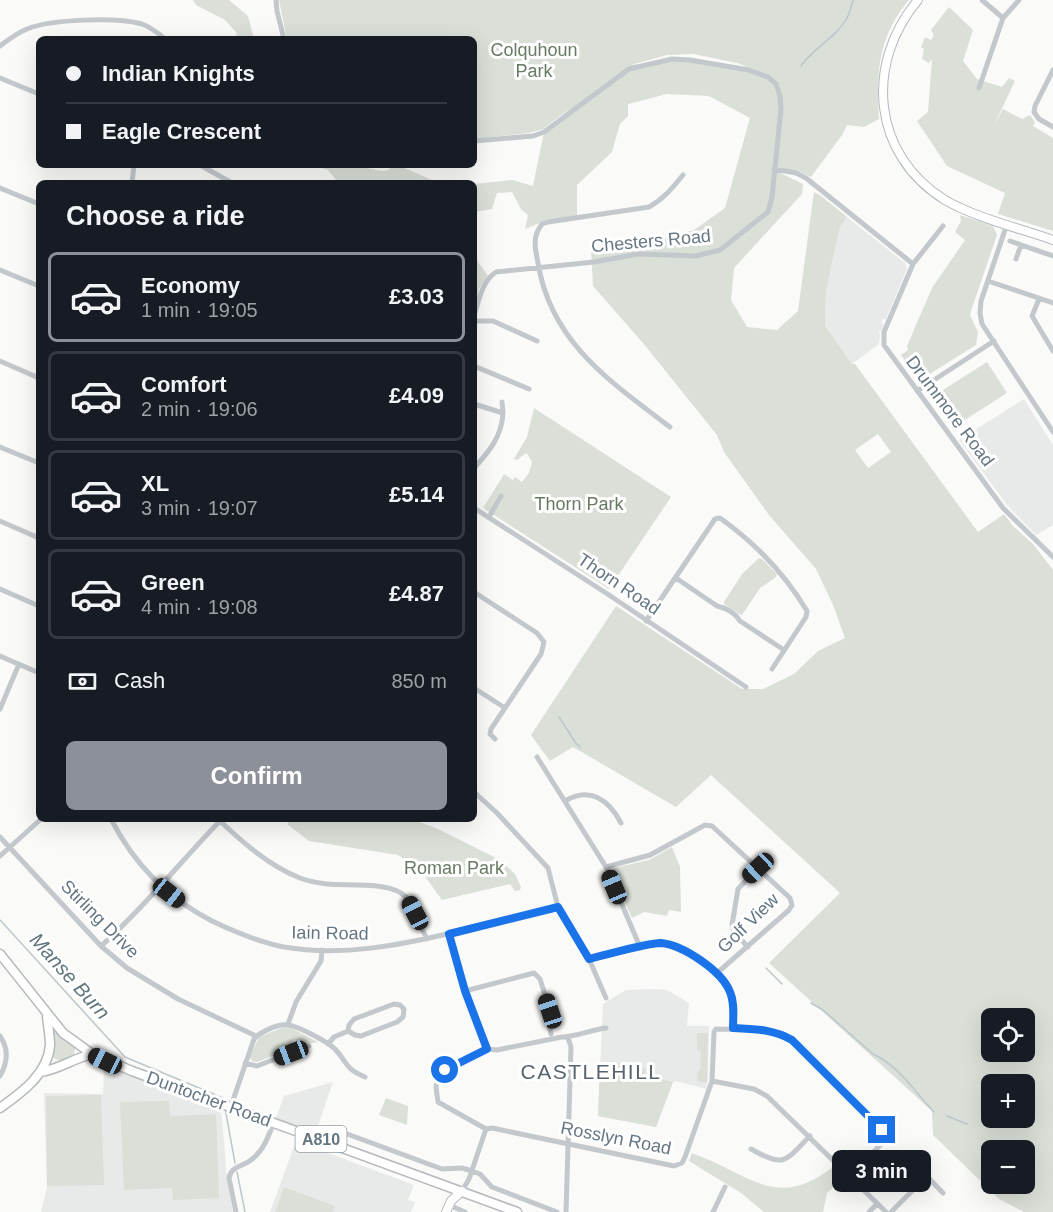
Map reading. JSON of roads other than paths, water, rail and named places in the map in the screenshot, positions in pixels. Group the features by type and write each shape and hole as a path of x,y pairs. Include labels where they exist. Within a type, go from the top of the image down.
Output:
{"main road":[{"name":"Duntocher Road","path":"0,954 47,1016 63,1033 92,1054 132,1071 517,1212"},
{"path":"0,1108 40,1072 49,1051 47,1016"},
{"path":"40,1072 92,1054"}],"street":[{"path":"276,0 283,36"},
{"path":"918,0 900,25 885,61 883,100 891,134 897,148 910,169 933,192 962,208 1053,240"},
{"path":"982,0 1003,18"},
{"path":"979,88 1003,18 1019,0"},
{"path":"0,46 27,28 77,21 136,23 149,27 161,36"},
{"name":"Chesters Road","path":"477,141 533,136 544,132 629,69 672,59 755,71 776,84 780,96 781,109 772,197 768,212 720,250 696,256 638,255 594,262 501,271 492,274 485,284 477,307"},
{"path":"1053,70 1034,112 1039,119 1053,127"},
{"path":"0,78 36,93"},
{"path":"207,168 227,180"},
{"path":"774,169 806,178 913,264"},
{"path":"670,427 606,377 575,346 556,319 543,285 538,266 535,236 542,224 649,207 669,192 683,175"},
{"path":"0,188 36,203"},
{"path":"1007,224 981,301 982,324 1053,432"},
{"name":"Drummore Road","path":"943,226 913,264 883,339 886,350 1003,508 1052,555"},
{"path":"1010,241 1053,256"},
{"path":"1016,259 1021,245"},
{"path":"0,270 36,285"},
{"path":"988,281 1053,303"},
{"path":"1039,299 1032,316 1053,351"},
{"path":"477,321 493,321 517,337 537,341"},
{"path":"917,390 994,341"},
{"path":"0,361 36,377"},
{"path":"477,367 529,389"},
{"path":"477,465 497,438 503,413 502,402"},
{"path":"477,405 503,413"},
{"path":"0,447 36,462"},
{"path":"489,517 501,496"},
{"name":"Thorn Road","path":"477,510 746,687"},
{"path":"646,621 715,519 720,518 742,534 782,574 807,610 806,617 772,669"},
{"path":"0,521 36,537"},
{"path":"676,578 717,606 737,616 740,621 784,650"},
{"path":"0,589 36,605"},
{"path":"477,594 537,633 544,642 541,654 490,732 495,739"},
{"path":"0,656 36,672"},
{"path":"0,709 19,664"},
{"path":"729,676 734,668"},
{"path":"477,690 504,708"},
{"path":"537,757 606,867 640,947"},
{"path":"477,795 548,868 558,907 589,959 606,998"},
{"path":"565,801 574,796 583,795 598,798 612,807 621,823"},
{"path":"0,856 38,822"},
{"name":"Iain Road","path":"113,822 128,849 160,886 194,911 244,935 287,948 376,949 558,907"},
{"path":"101,946 133,917 217,822"},
{"path":"221,822 254,850 284,870 301,878 328,884 399,890 406,897 427,939"},
{"name":"Golf View","path":"606,867 650,855 705,825 711,826 790,898 792,905 717,973"},
{"name":"Stirling Drive","path":"0,837 101,946 127,968 158,988 256,1036"},
{"path":"748,947 734,932 733,917 738,889 758,868"},
{"path":"449,934 465,991 487,1049"},
{"path":"589,959 659,943 677,946 717,973 729,988 732,997 733,1028 766,1030 792,1040 879,1125 883,1134 882,1143 850,1177"},
{"path":"288,1024 296,1002 321,961 322,950"},
{"path":"465,991 534,973 540,979 550,1011 547,1016 551,1034"},
{"path":"326,1043 348,1031 358,1036 402,1019 405,1014 404,1009 394,1004 372,1012 350,1022 348,1031"},
{"path":"227,1104 256,1036 288,1024 326,1043 336,1051 349,1069 365,1077"},
{"path":"465,1212 447,1208 462,1191 472,1171 486,1129 438,1102 436,1087 439,1073 487,1049 493,1051 562,1037 568,1038 606,1028"},
{"name":"Rosslyn Road","path":"486,1129 492,1128 667,1165 674,1166 682,1163 712,1081 712,1036 716,1029 733,1028"},
{"path":"0,1036 7,1054 0,1076"},
{"path":"566,1212 571,1047 568,1038"},
{"path":"245,1063 257,1066 309,1046"},
{"path":"712,1081 762,1092 772,1099 885,1212"},
{"path":"236,1212 230,1173 249,1162 263,1149 274,1122"},
{"path":"331,1128 442,1169 462,1168 472,1171 480,1174 498,1190 557,1212"},
{"path":"751,1149 780,1162 789,1157 810,1136"},
{"path":"922,1171 943,1193"},
{"path":"891,1212 927,1176"},
{"path":"713,1212 725,1187"},
{"path":"869,1212 878,1204"}],"waterway":[{"path":"801,66 842,25 848,16 853,0"},
{"path":"559,717 580,747"},
{"name":"Manse Burn","path":"0,920 125,1057 223,1098 223,1100"},
{"path":"766,968 782,984"},
{"path":"811,1003 823,1010 873,1054 891,1065 934,1112"},
{"name":"Manse Burn","path":"225,1108 235,1163"},
{"path":"947,1116 967,1124"},
{"name":"Manse Burn","path":"237,1172 245,1212"}],"district":[{"name":"CASTLEHILL","path":"591,1071"}],"park label":[{"name":"Colquhoun Park","path":"534,60"},
{"name":"Thorn Park","path":"579,504"},
{"name":"Roman Park","path":"454,868"}]}
